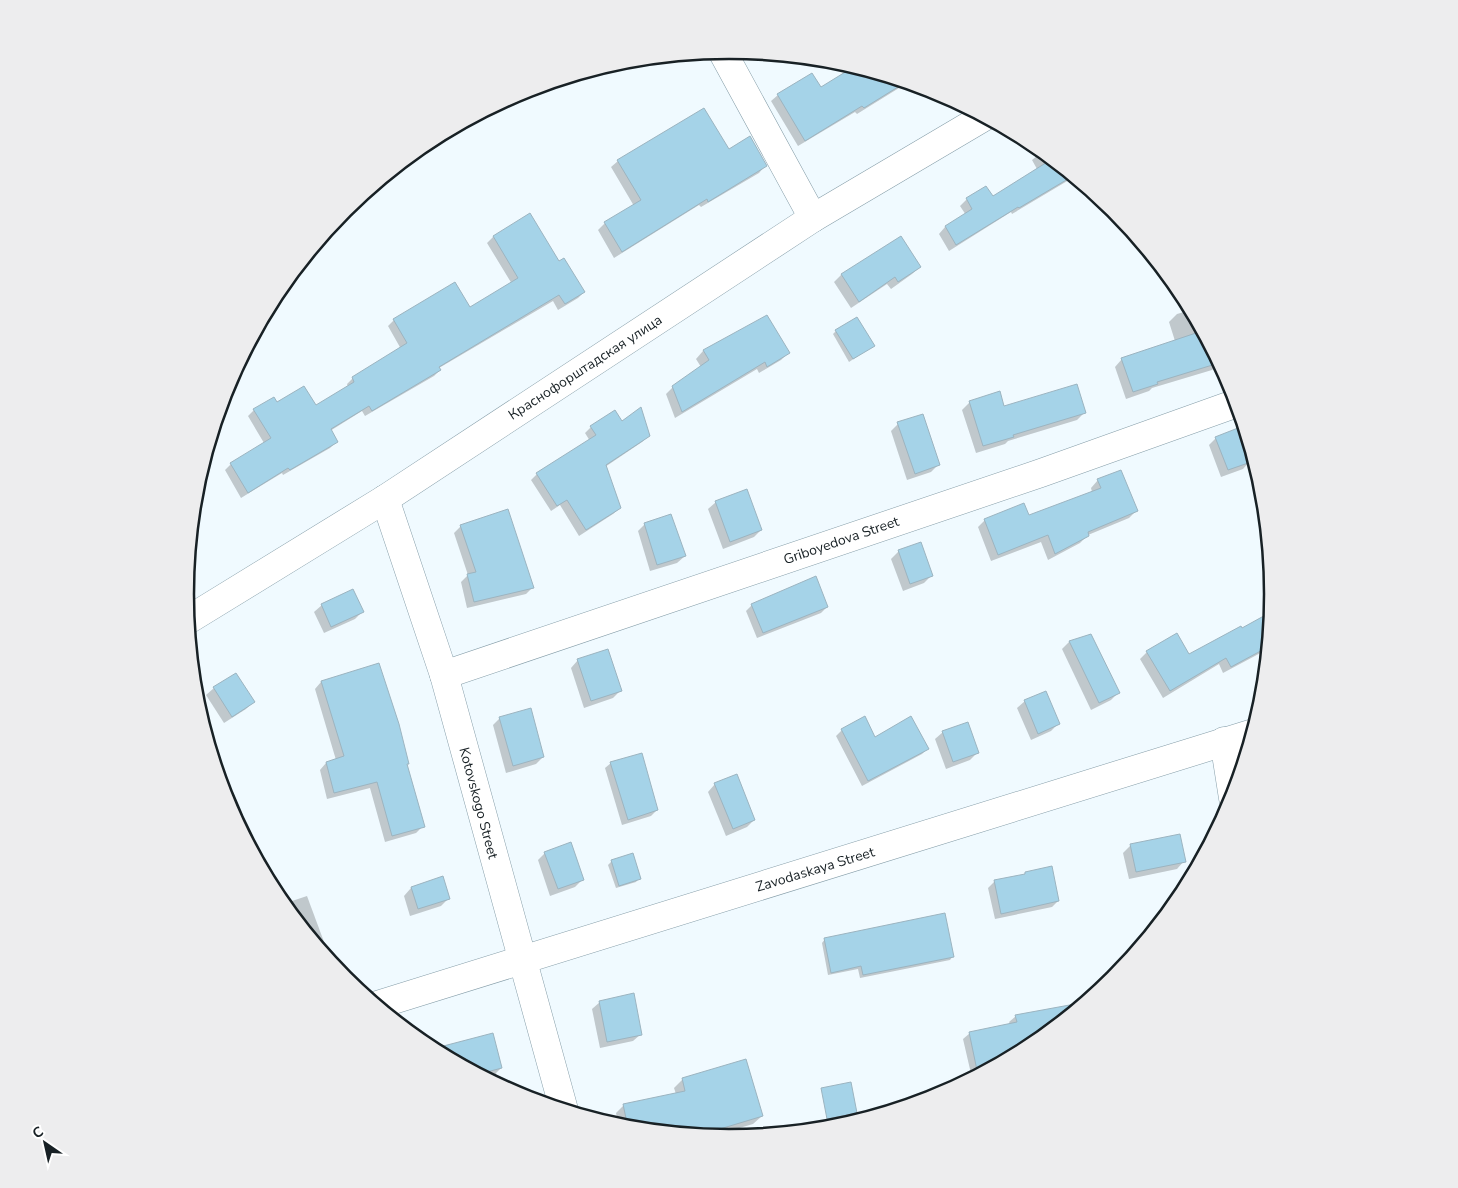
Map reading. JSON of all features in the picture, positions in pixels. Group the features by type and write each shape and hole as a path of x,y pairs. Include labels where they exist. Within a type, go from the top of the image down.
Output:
{"street":[{"path":"726,59 814,218"},
{"name":"Краснофорштадская улица","path":"195,616 385,499 814,218 977,120"},
{"name":"Griboyedova Street","path":"444,674 1041,473 1230,406"},
{"name":"Kotovskogo Street","path":"385,499 444,674 562,1102"},
{"name":"Zavodaskaya Street","path":"385,1004 1245,735"},
{"path":"1224,741 1230,781"}],"building":[{"path":"846,72 899,86 864,108 862,106 805,141 777,94 812,73 821,87"},
{"path":"704,108 729,149 750,136 767,166 708,202 707,199 622,252 604,222 641,200 617,160"},
{"path":"1046,163 1067,179 956,245 945,226 972,209 966,198 986,186 993,196"},
{"path":"530,213 559,261 564,258 585,292 565,304 559,295 439,367 441,370 372,411 369,406 331,429 338,442 290,470 288,468 248,493 230,463 271,438 253,409 274,397 277,402 304,386 316,405 354,382 352,377 407,343 393,319 455,282 470,307 518,278 493,236"},
{"path":"901,236 921,267 898,282 895,277 859,302 841,274"},
{"path":"767,315 790,353 767,367 765,362 682,412 672,386 709,360 703,350"},
{"path":"857,317 875,346 853,359 835,330"},
{"path":"1197,333 1213,365 1157,382 1158,384 1133,392 1121,358"},
{"path":"1077,384 1086,413 983,446 969,401 1000,391 1004,406"},
{"path":"641,407 650,436 606,465 621,508 586,530 567,500 557,506 536,473 596,435 590,426 615,410 622,421"},
{"path":"923,414 940,465 915,474 897,422"},
{"path":"1238,428 1248,463 1228,470 1215,437"},
{"path":"1121,470 1138,511 1088,532 1089,536 1055,554 1048,535 998,555 984,519 1024,503 1029,515 1101,488 1097,479"},
{"path":"747,489 762,530 730,542 715,501"},
{"path":"508,509 534,588 474,602 467,574 476,572 460,525"},
{"path":"671,514 686,556 657,565 644,523"},
{"path":"921,542 933,576 910,584 898,550"},
{"path":"816,576 828,607 763,633 751,604"},
{"path":"353,589 364,612 331,627 321,604"},
{"path":"1263,616 1261,651 1231,667 1226,658 1170,691 1146,651 1177,633 1189,654 1241,626 1242,628"},
{"path":"1091,634 1120,693 1099,703 1069,641"},
{"path":"608,649 622,691 591,701 577,659"},
{"path":"379,663 399,724 409,764 407,764 425,827 392,836 377,782 334,793 326,762 344,756 321,681"},
{"path":"236,673 255,702 232,717 213,687"},
{"path":"1046,691 1060,724 1038,734 1024,700"},
{"path":"531,708 544,757 513,766 499,717"},
{"path":"865,716 875,737 911,716 929,749 868,781 841,729"},
{"path":"968,722 979,753 953,762 942,731"},
{"path":"642,753 658,810 628,820 610,762"},
{"path":"737,774 755,820 733,829 714,783"},
{"path":"1180,834 1186,862 1136,872 1130,844"},
{"path":"571,842 584,880 558,889 544,852"},
{"path":"633,853 641,879 619,886 611,860"},
{"path":"1052,866 1059,901 1001,914 994,880"},
{"path":"443,876 450,899 418,909 411,887"},
{"path":"945,913 954,957 863,975 861,966 831,973 824,938"},
{"path":"634,993 642,1035 607,1042 599,1001"},
{"path":"1072,1005 1026,1039 977,1069 969,1032 1017,1022 1015,1015"},
{"path":"493,1033 502,1068 488,1072 443,1046"},
{"path":"746,1059 763,1116 721,1129 659,1125 626,1119 623,1104 685,1091 682,1078"},
{"path":"851,1082 857,1113 827,1119 821,1088"}]}
